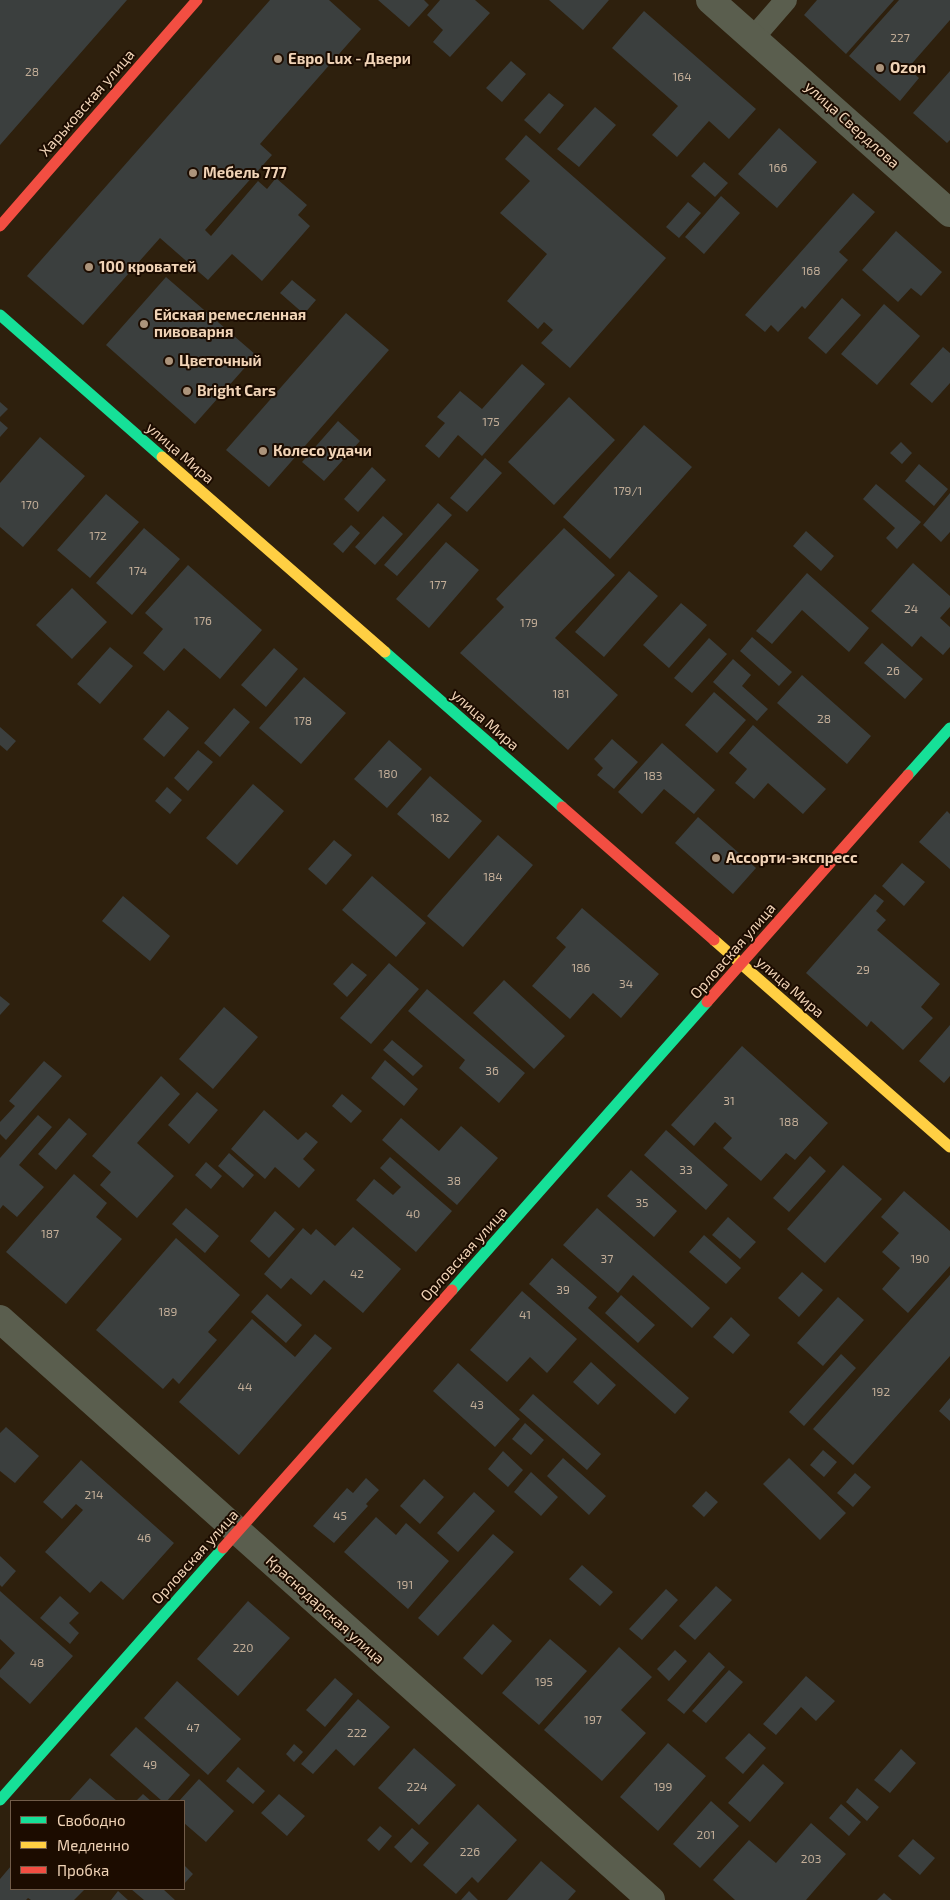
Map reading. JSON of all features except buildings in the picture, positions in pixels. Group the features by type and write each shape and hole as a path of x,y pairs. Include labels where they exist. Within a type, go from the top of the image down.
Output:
{"street":[{"name":"Харьковская улица","path":"0,226 197,0"},
{"name":"улица Свердлова","path":"710,0 950,212"},
{"name":"улица Мира","path":"0,315 950,1147"},
{"name":"Орловская улица","path":"0,1800 950,728"},
{"name":"Краснодарская улица","path":"0,1319 651,1900"}],"lane":[{"path":"753,38 786,0"}],"traffic: fast":[{"path":"0,315 162,457"},
{"path":"385,652 562,807"},
{"path":"908,775 950,728"},
{"path":"452,1290 707,1002"},
{"path":"0,1800 223,1548"}],"traffic: slow":[{"path":"162,457 385,652"},
{"path":"714,940 950,1147"}],"traffic: jam":[{"path":"0,226 197,0"},
{"path":"707,1002 908,775"},
{"path":"562,807 714,940"},
{"path":"223,1548 452,1290"}],"place":[{"name":"Евро Lux - Двери","path":"278,59"},
{"name":"Ozon","path":"880,68"},
{"name":"Мебель 777","path":"193,173"},
{"name":"100 кроватей","path":"89,267"},
{"name":"Ейская ремесленная пивоварня","path":"144,324"},
{"name":"Цветочный","path":"169,361"},
{"name":"Bright Cars","path":"187,391"},
{"name":"Колесо удачи","path":"263,451"},
{"name":"Ассорти-экспресс","path":"716,858"}]}
